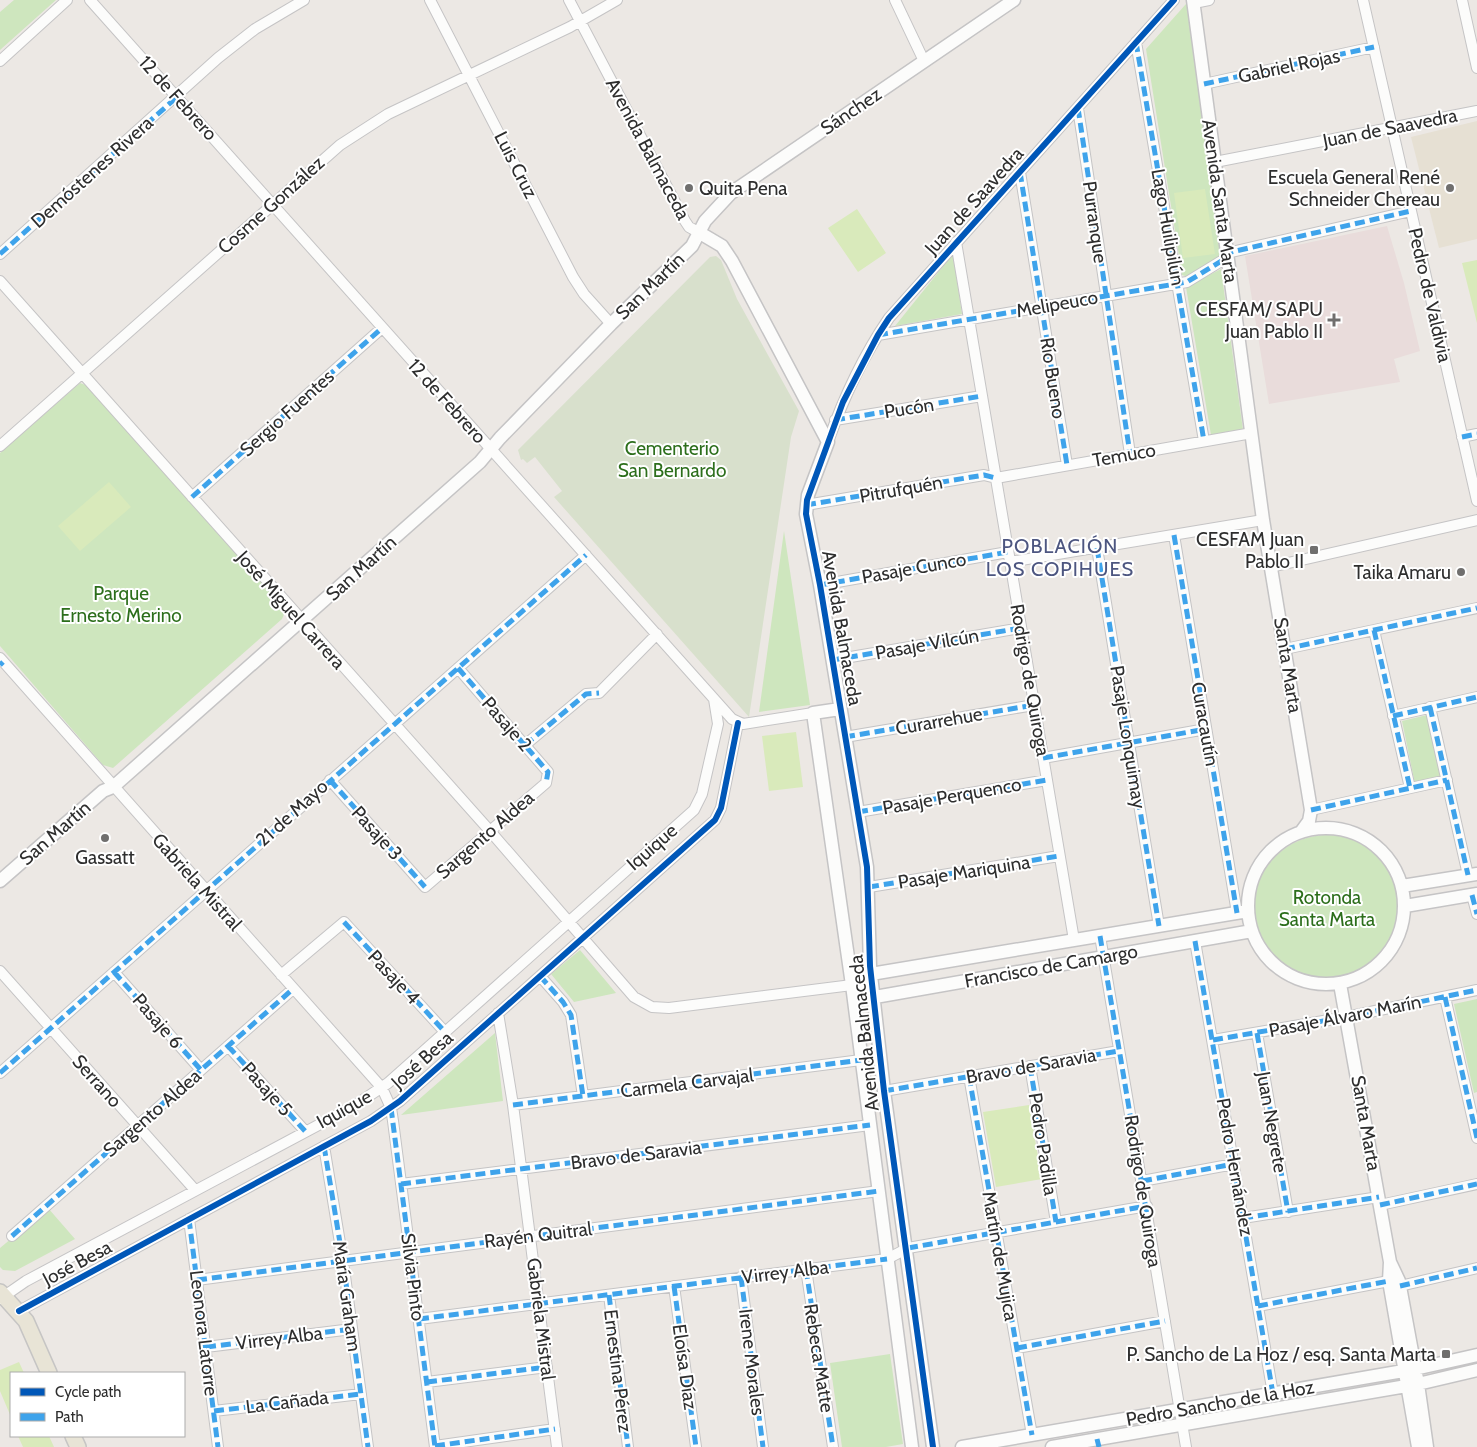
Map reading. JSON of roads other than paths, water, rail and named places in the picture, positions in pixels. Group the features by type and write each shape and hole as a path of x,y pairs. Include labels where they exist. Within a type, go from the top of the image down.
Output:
{"main road":[{"path":"1,1296 19,1312 30,1330 49,1372"}],"street":[{"path":"0,61 68,0"},
{"name":"12 de Febrero","path":"90,0 491,450 738,723"},
{"name":"Demóstenes Rivera","path":"0,254 236,43 274,17 304,0"},
{"name":"Luis Cruz","path":"430,0 573,277 584,294 611,324"},
{"name":"Avenida Balmaceda","path":"569,0 685,221 689,227 722,246 732,261 828,442 806,505 869,887 871,974 884,1091 908,1248 933,1447"},
{"name":"Cosme González","path":"0,446 83,374 272,203 353,136 388,114 580,21 617,0"},
{"path":"896,0 924,61"},
{"name":"Sánchez","path":"700,233 710,215 731,193 1014,0"},
{"name":"Juan de Saavedra","path":"828,442 835,420 878,335 889,318 1174,0"},
{"path":"1193,2 1209,0"},
{"name":"Pedro de Valdivia","path":"1363,0 1477,501"},
{"path":"1462,0 1477,68"},
{"name":"Avenida Santa Marta","path":"1193,2 1264,520"},
{"name":"Lago Huilipilún","path":"1136,42 1204,441"},
{"name":"Gabriel Rojas","path":"1204,84 1374,47"},
{"name":"Purranque","path":"1078,108 1130,454"},
{"name":"Juan de Saavedra","path":"1215,162 1477,111"},
{"name":"Río Bueno","path":"1020,172 1067,465"},
{"path":"1227,253 1411,211"},
{"name":"San Martín","path":"0,881 103,791 113,787 480,462 611,324 689,249 700,233"},
{"name":"Rodrigo de Quiroga","path":"956,242 1074,940"},
{"name":"Melipeuco","path":"878,335 1187,282 1223,260 1227,253"},
{"name":"José Miguel Carrera","path":"0,281 583,938"},
{"name":"Sergio Fuentes","path":"192,498 382,328"},
{"name":"Pucón","path":"835,420 982,396"},
{"name":"Temuco","path":"996,478 1252,433"},
{"path":"1462,437 1477,434"},
{"name":"Pitrufquén","path":"806,505 984,475 996,478"},
{"path":"1010,562 1264,520"},
{"name":"Santa Marta","path":"1264,520 1312,810 1326,828"},
{"path":"1271,567 1477,520"},
{"name":"Curacautín","path":"1174,535 1206,729 1243,912"},
{"name":"Pasaje Lonquimay","path":"1096,548 1159,926"},
{"name":"Pasaje Cunco","path":"820,585 1008,552"},
{"name":"21 de Mayo","path":"0,1073 586,555"},
{"path":"1285,649 1477,608"},
{"name":"Pasaje Vilcún","path":"833,660 1021,628"},
{"path":"1374,630 1410,788"},
{"path":"526,745 586,694 599,693 657,634"},
{"name":"Gabriela Mistral","path":"1,662 382,1088 391,1108"},
{"name":"Pasaje 2","path":"458,668 548,772 546,783"},
{"path":"1393,716 1477,697"},
{"name":"Iquique","path":"1,1296 354,1106 382,1088 694,810 702,794 716,731 718,717 714,698"},
{"name":"Curarrehue","path":"845,737 1034,705"},
{"path":"1402,886 1473,874 1446,780 1430,708"},
{"path":"716,731 738,723 840,709"},
{"name":"Avenida Balmaceda","path":"813,713 852,985 912,1447"},
{"name":"José Besa","path":"19,1312 391,1108 718,817 738,723"},
{"path":"1043,758 1206,729"},
{"name":"Pasaje 3","path":"330,780 425,887"},
{"name":"Pasaje Perquenco","path":"858,812 1047,780"},
{"path":"1301,832 1309,822 1312,810 1446,780"},
{"name":"Sargento Aldea","path":"425,887 546,783"},
{"path":"1326,828 1348,832 1369,841 1393,865 1402,886 1405,906 1400,933 1386,957 1366,974 1340,984 1315,984 1292,976 1271,962 1257,942 1243,912 1258,869 1276,846 1301,832 1326,828"},
{"name":"Pasaje Mariquina","path":"869,887 1060,856"},
{"path":"1405,906 1475,894 1477,914"},
{"name":"Francisco de Camargo","path":"583,938 634,997 655,1008 669,1008 852,985 871,974 1243,912"},
{"name":"Pasaje 4","path":"281,975 344,922 445,1032"},
{"name":"Francisco de Camargo","path":"875,997 1252,930"},
{"name":"Rodrigo de Quiroga","path":"1100,936 1147,1206 1164,1322 1186,1447"},
{"name":"Pedro Hernández","path":"1195,941 1273,1394"},
{"name":"Serrano","path":"0,971 195,1190"},
{"name":"Pasaje 6","path":"114,972 201,1070"},
{"path":"540,976 566,1006 571,1015 583,1096"},
{"name":"Santa Marta","path":"1340,984 1409,1370 1427,1447"},
{"path":"852,985 875,997"},
{"name":"Sargento Aldea","path":"12,1236 293,989"},
{"name":"Pasaje Álvaro Marín","path":"1213,1040 1346,1017 1477,990"},
{"path":"1445,997 1473,1100 1477,1138"},
{"name":"Gabriela Mistral","path":"498,1013 513,1105 558,1447"},
{"name":"Juan Negrete","path":"1257,1033 1288,1212"},
{"name":"Pasaje 5","path":"228,1046 305,1131"},
{"name":"Bravo de Saravia","path":"884,1091 1119,1051"},
{"name":"Carmela Carvajal","path":"513,1105 861,1060"},
{"name":"Pedro Padilla","path":"1030,1066 1056,1222"},
{"name":"Martín de Mujica","path":"969,1076 1032,1435"},
{"name":"Silvia Pinto","path":"391,1108 435,1446"},
{"name":"Bravo de Saravia","path":"401,1184 870,1125"},
{"name":"María Graham","path":"324,1146 343,1261 368,1447"},
{"path":"1142,1181 1234,1164"},
{"path":"1243,1218 1380,1201 1477,1184"},
{"name":"Rayén Quitral","path":"197,1280 879,1191"},
{"name":"Virrey Alba","path":"418,1319 887,1258 908,1248 1147,1206"},
{"name":"Leonora Latorre","path":"189,1219 218,1447"},
{"path":"1258,1306 1394,1284 1477,1268"},
{"name":"Rebeca Matte","path":"806,1269 833,1447"},
{"name":"Irene Morales","path":"741,1277 763,1447"},
{"name":"Eloísa Díaz","path":"674,1286 696,1447"},
{"name":"Ernestina Pérez","path":"609,1294 628,1447"},
{"path":"1017,1348 1164,1322"},
{"name":"Virrey Alba","path":"206,1347 352,1329"},
{"name":"Pedro Sancho de la Hoz","path":"962,1447 1409,1370 1477,1355"},
{"path":"427,1382 547,1367"},
{"name":"Pedro Sancho de la Hoz","path":"1052,1447 1098,1443 1182,1424 1412,1385 1477,1370"},
{"name":"Santa Marta","path":"1412,1385 1418,1447"},
{"name":"La Cañada","path":"214,1411 360,1394"},
{"path":"435,1446 555,1429"}],"place":[{"name":"Quita Pena","path":"689,188"},
{"name":"Escuela General René Schneider Chereau","path":"1450,188"},
{"name":"CESFAM/ SAPU Juan Pablo II","path":"1334,320"},
{"name":"CESFAM Juan Pablo II","path":"1314,550"},
{"name":"Taika Amaru","path":"1461,572"},
{"name":"Gassatt","path":"105,838"},
{"name":"P. Sancho de La Hoz / esq. Santa Marta","path":"1446,1354"}],"district":[{"name":"POBLACIÓN LOS COPIHUES","path":"1060,558"}],"park label":[{"name":"Cementerio San Bernardo","path":"672,459"},
{"name":"Parque Ernesto Merino","path":"121,604"},
{"name":"Rotonda Santa Marta","path":"1327,908"}]}
